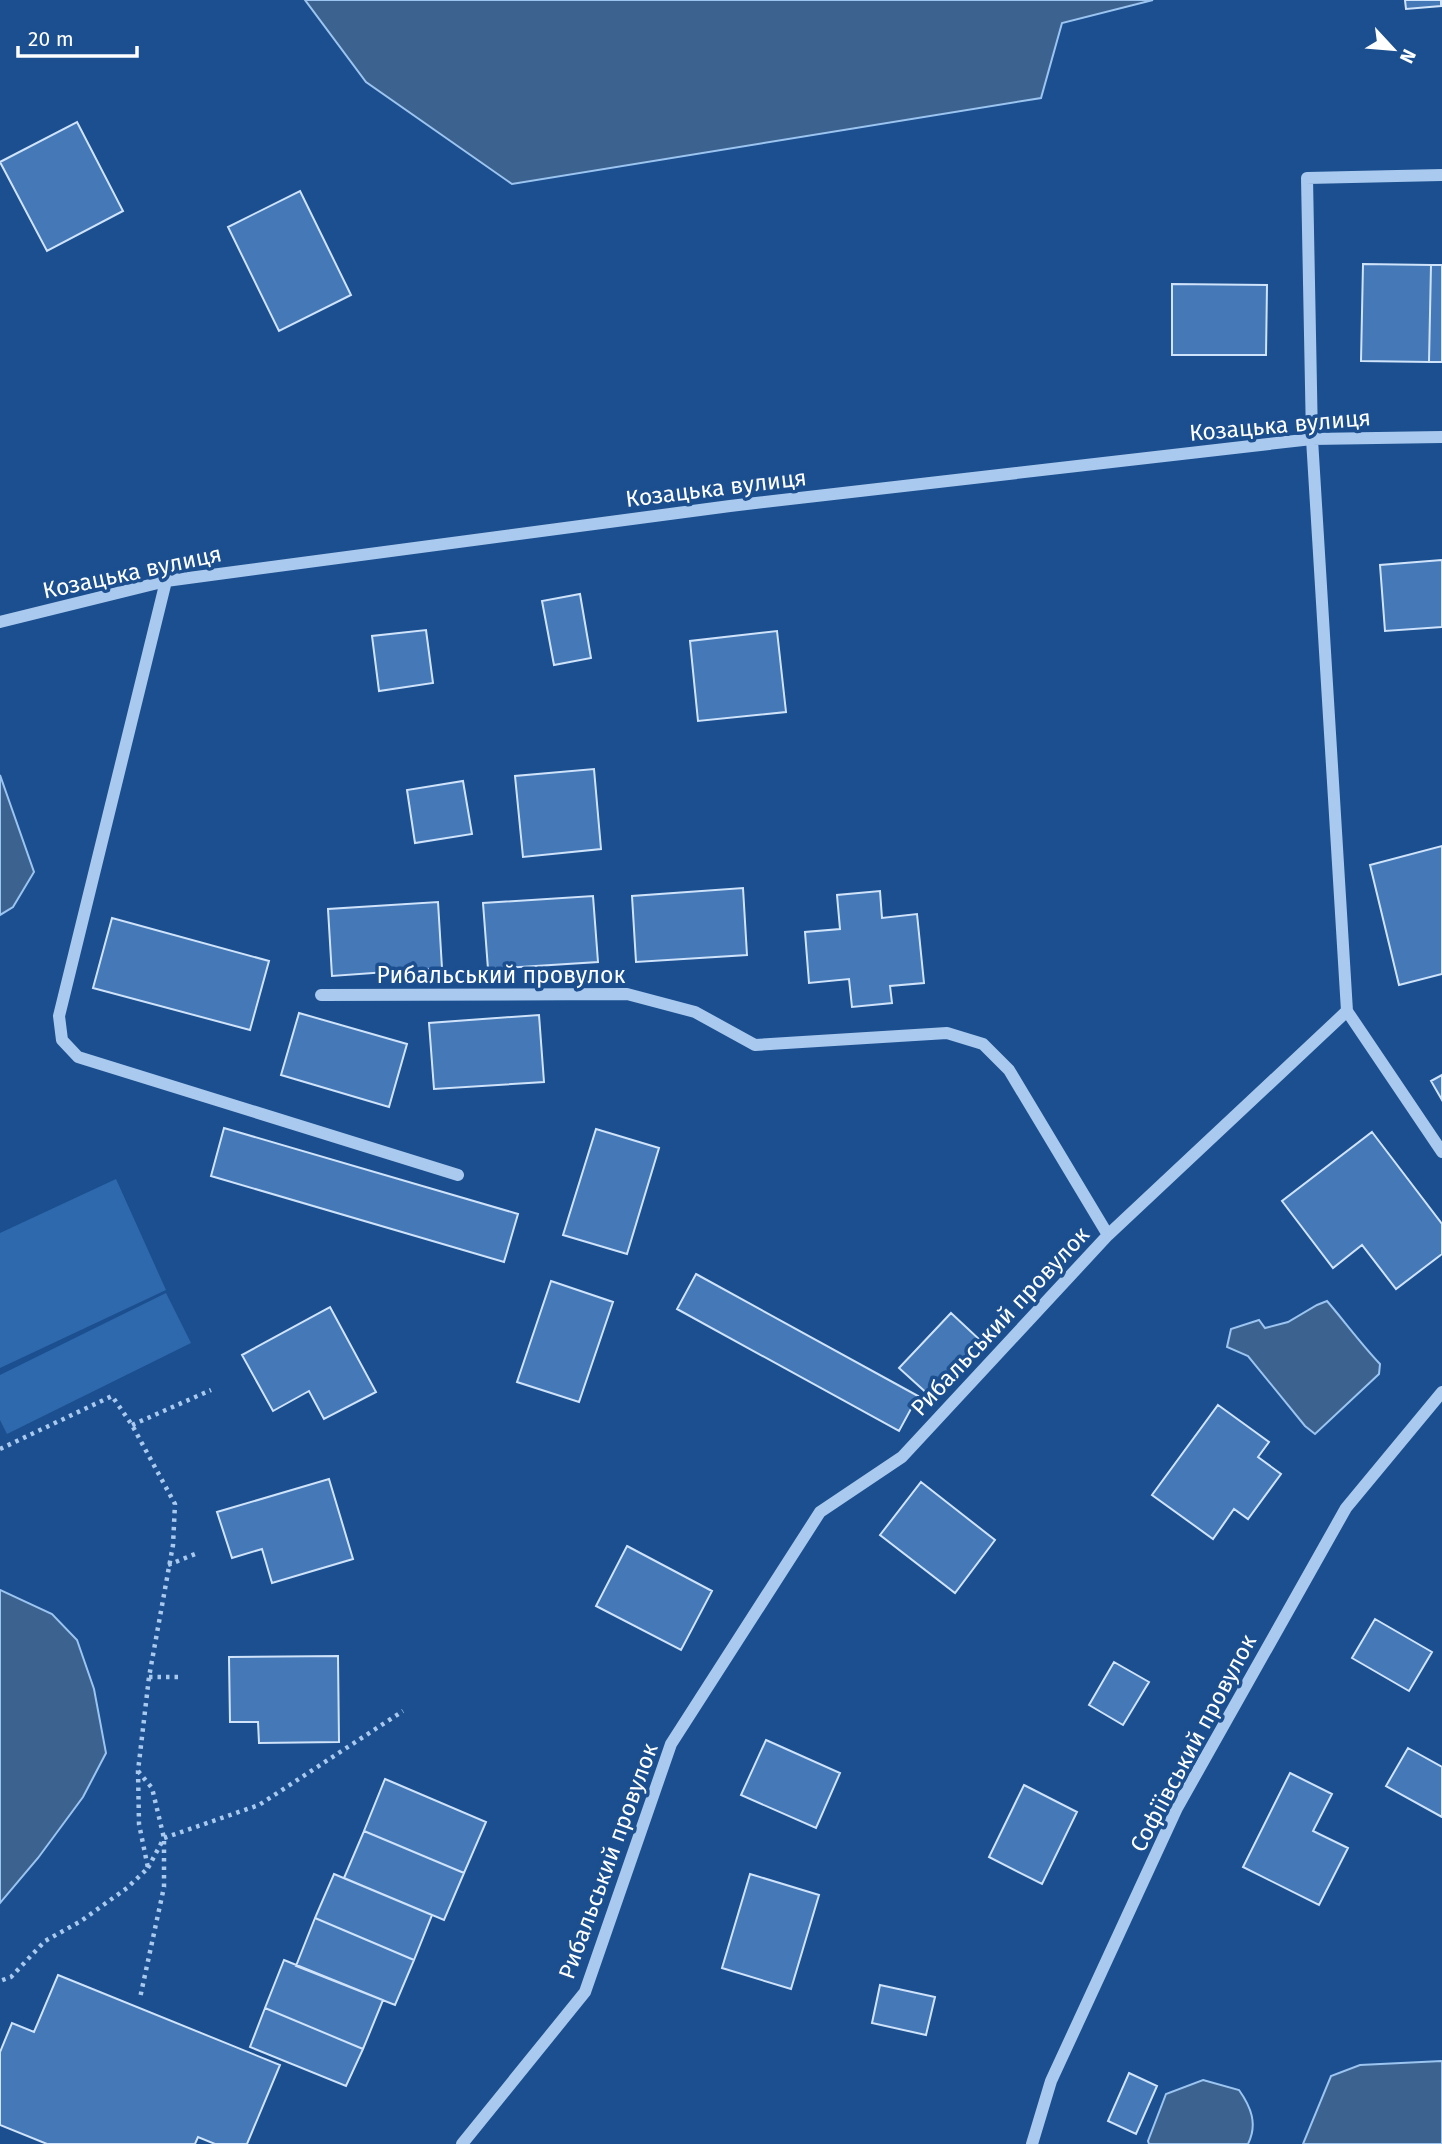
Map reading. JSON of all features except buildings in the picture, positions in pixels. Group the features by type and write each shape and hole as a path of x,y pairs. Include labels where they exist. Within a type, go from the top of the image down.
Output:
{"street":[{"path":"1442,176 1307,178 1312,439 1347,1011 1442,1152"},
{"name":"Козацька вулиця","path":"0,622 166,581 744,505 1312,439 1442,437"},
{"path":"166,581 58,1016 62,1040 78,1057 458,1175"},
{"name":"Рибальський провулок","path":"321,995 626,994 695,1012 755,1045 947,1033 983,1044 1009,1069 1108,1235 902,1457 820,1512 671,1744 585,1992 462,2144"},
{"path":"1108,1235 1347,1011"},
{"name":"Софіївський провулок","path":"1032,2144 1051,2081 1177,1808 1346,1508 1442,1392"}],"path":[{"path":"132,1425 211,1390"},
{"path":"0,1449 112,1396 132,1425 175,1504 173,1545 149,1678 138,1771 139,1824 148,1868"},
{"path":"168,1565 195,1554"},
{"path":"149,1678 181,1677"},
{"path":"0,1981 11,1977 45,1941 127,1888 148,1868 164,1838 259,1805 403,1711"},
{"path":"138,1771 152,1788 164,1838 164,1886 140,1998"}],"shaded area":[{"path":"305,0 1153,0 1062,23 1041,98 512,184 366,82"},
{"path":"0,775 34,872 13,907 0,915"},
{"path":"116,1179 166,1290 0,1368 0,1233"},
{"path":"166,1293 191,1343 7,1434 0,1420 0,1375"},
{"path":"1327,1301 1380,1364 1379,1374 1315,1434 1305,1426 1248,1356 1227,1347 1231,1329 1259,1320 1265,1328 1288,1322"},
{"path":"0,1590 52,1614 77,1640 94,1689 106,1753 83,1797 38,1858 0,1903"},
{"path":"1442,2061 1442,2144 1303,2144 1331,2076 1360,2065"},
{"path":"1203,2080 1239,2090 1252,2116 1248,2144 1149,2144 1166,2094"}]}
